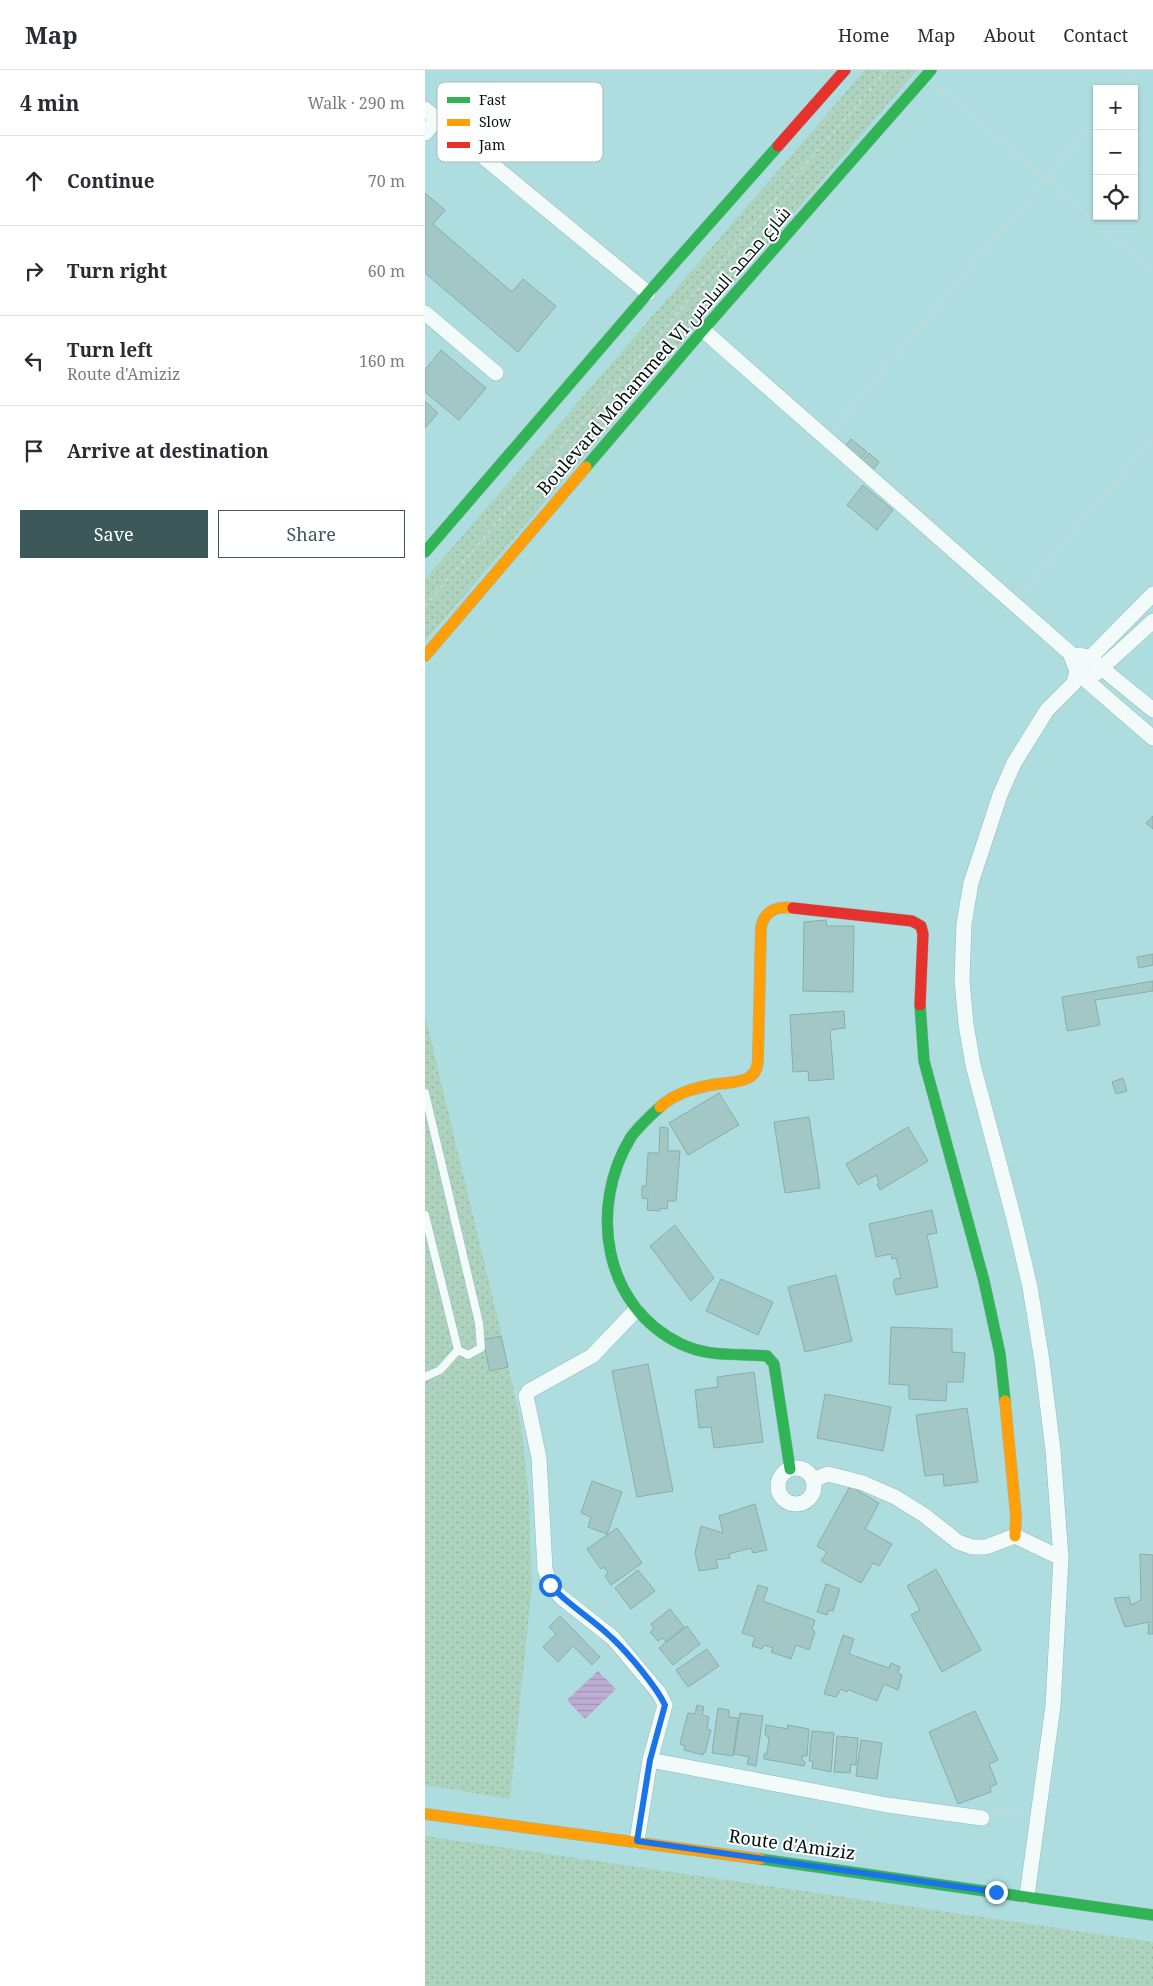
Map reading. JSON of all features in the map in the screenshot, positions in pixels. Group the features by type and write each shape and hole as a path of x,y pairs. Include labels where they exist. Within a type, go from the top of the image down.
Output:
{"main road":[{"path":"425,552 648,293 845,70"},
{"name":"Boulevard Mohammed VI شارع محمد السادس","path":"425,656 703,330 928,73"},
{"path":"790,1469 774,1364 771,1358 767,1356 721,1355 695,1350 677,1342 654,1327 636,1310 623,1291 606,1240 609,1190 615,1168 632,1136 665,1102 684,1093 711,1085 738,1081 750,1076 756,1070 759,1055 761,927 767,911 783,907 912,921 921,926 923,934 920,1016 924,1061 973,1237 1000,1354 1016,1516 1015,1536"},
{"name":"Route d'Amiziz","path":"425,1814 637,1841 1027,1896 1153,1916"}],"street":[{"path":"425,109 437,119 425,133"},
{"path":"489,162 648,293"},
{"path":"425,313 496,373"},
{"path":"703,330 1070,653 1088,657 1153,710"},
{"path":"1027,1896 1053,1706 1061,1558 1053,1450 1036,1324 1014,1219 973,1065 962,980 964,924 971,883 1000,795 1014,762 1047,710 1079,678 1088,657 1152,598"},
{"path":"1079,678 1101,669 1153,622"},
{"path":"1070,653 1079,678 1153,738"},
{"path":"636,1310 592,1356 529,1391 526,1396 539,1458 545,1569 550,1585 561,1597 613,1638 659,1693 665,1705 650,1760 637,1841"},
{"path":"799,1468 807,1472 813,1480 814,1489 802,1503 793,1503 784,1499 779,1492 778,1482 783,1474 790,1469 799,1468"},
{"path":"813,1480 828,1474 863,1483 895,1497 924,1515 959,1542 972,1547 986,1547 1015,1536 1061,1558"},
{"path":"650,1760 887,1805 982,1818"}],"lane":[{"path":"425,1093 479,1323 481,1348 468,1354 458,1350"},
{"path":"425,1216 458,1350"},
{"path":"425,1377 440,1370 458,1350"}],"path":[{"path":"425,606 887,70"},
{"path":"1125,85 1138,70"},
{"path":"928,73 1045,179 1153,271"},
{"path":"825,438 1093,123"},
{"path":"1013,603 1153,437"},
{"path":"982,1818 997,1810 1038,1817"}],"green space":[{"path":"865,70 917,70 425,641 425,579"},
{"path":"425,1015 521,1424 529,1498 532,1585 510,1799 425,1785"},
{"path":"425,1836 1153,1942 1153,1986 425,1986"}],"shaded area":[{"path":"598,1671 616,1689 585,1719 567,1700"}],"building":[{"path":"425,193 445,210 433,224 512,292 523,279 556,306 518,352 425,273"},
{"path":"441,350 486,388 459,420 425,392 425,370"},
{"path":"425,401 438,413 425,428"},
{"path":"851,439 867,452 860,460 844,447"},
{"path":"869,453 879,462 872,471 861,462"},
{"path":"863,485 893,510 877,530 847,505"},
{"path":"1153,816 1153,829 1146,823"},
{"path":"826,920 827,926 854,926 853,992 803,991 804,922"},
{"path":"1153,954 1153,965 1139,968 1137,957"},
{"path":"1153,981 1153,991 1095,1000 1100,1025 1067,1031 1062,997"},
{"path":"844,1011 845,1028 830,1030 834,1079 809,1081 808,1071 793,1072 790,1015"},
{"path":"1123,1078 1127,1091 1116,1094 1112,1082"},
{"path":"719,1093 739,1125 688,1155 669,1123"},
{"path":"809,1117 820,1188 785,1193 774,1122"},
{"path":"660,1127 668,1128 668,1151 680,1151 676,1201 668,1201 667,1209 661,1208 660,1211 647,1210 648,1199 642,1198 642,1186 646,1186 648,1153 659,1153"},
{"path":"908,1127 928,1161 880,1190 877,1185 879,1182 876,1175 858,1185 846,1164"},
{"path":"932,1210 937,1233 927,1235 938,1287 896,1295 893,1284 895,1279 901,1278 896,1258 892,1259 891,1254 876,1257 869,1224"},
{"path":"675,1225 714,1278 691,1301 650,1246"},
{"path":"836,1275 852,1341 805,1352 788,1287"},
{"path":"721,1279 773,1302 758,1335 706,1311"},
{"path":"891,1327 952,1329 952,1352 965,1353 963,1382 947,1382 946,1401 909,1399 909,1385 889,1384"},
{"path":"501,1336 508,1367 490,1371 483,1340"},
{"path":"648,1364 673,1491 637,1497 612,1371"},
{"path":"754,1372 763,1442 714,1448 711,1427 699,1428 695,1390 718,1387 717,1377"},
{"path":"825,1394 891,1407 883,1451 817,1438"},
{"path":"967,1408 978,1482 944,1486 943,1474 925,1476 916,1415"},
{"path":"592,1481 622,1492 607,1534 588,1527 591,1517 581,1513"},
{"path":"850,1486 879,1503 865,1529 892,1544 879,1566 873,1563 861,1583 821,1561 827,1552 817,1546"},
{"path":"755,1504 767,1550 753,1553 751,1548 729,1554 730,1558 716,1560 718,1568 699,1571 695,1553 701,1526 723,1533 719,1516"},
{"path":"617,1528 642,1563 611,1585 605,1576 608,1573 604,1567 601,1569 587,1549"},
{"path":"1140,1554 1153,1555 1153,1634 1148,1634 1149,1622 1125,1627 1114,1598 1129,1597 1131,1605 1141,1600"},
{"path":"936,1569 981,1650 942,1672 911,1615 920,1610 907,1586"},
{"path":"638,1570 655,1591 631,1609 615,1588"},
{"path":"826,1584 840,1589 833,1611 829,1610 827,1615 817,1612"},
{"path":"758,1585 768,1588 763,1601 815,1620 812,1629 815,1632 809,1650 796,1645 791,1659 771,1652 773,1648 764,1645 762,1649 752,1646 755,1637 742,1633"},
{"path":"670,1609 684,1627 666,1642 663,1638 658,1641 650,1632 654,1629 651,1624"},
{"path":"560,1616 600,1657 592,1665 573,1646 558,1662 543,1647 556,1634 549,1627"},
{"path":"687,1626 700,1644 673,1665 659,1648"},
{"path":"843,1635 854,1639 849,1654 889,1668 891,1663 900,1667 898,1673 902,1675 898,1690 884,1684 877,1701 849,1690 846,1692 841,1689 836,1697 824,1694"},
{"path":"707,1649 719,1666 688,1687 676,1670"},
{"path":"697,1705 704,1707 702,1715 709,1717 707,1729 711,1730 703,1755 684,1750 685,1746 680,1744 688,1713 695,1714"},
{"path":"718,1708 729,1710 729,1717 738,1718 733,1756 712,1753"},
{"path":"975,1711 998,1760 989,1764 997,1784 990,1787 991,1792 958,1804 929,1732"},
{"path":"740,1713 763,1716 756,1766 747,1764 749,1757 734,1754"},
{"path":"766,1725 788,1729 787,1725 809,1729 807,1756 802,1756 802,1760 805,1762 804,1766 764,1759 764,1754 767,1754 769,1738 765,1735"},
{"path":"812,1731 834,1733 831,1772 812,1768 813,1761 809,1761"},
{"path":"837,1736 858,1738 856,1765 851,1764 850,1773 834,1772"},
{"path":"861,1740 882,1743 877,1779 856,1776"}],"traffic: fast":[{"path":"586,467 703,330 931,70"},
{"path":"425,552 648,293 778,146"},
{"path":"920,1005 924,1061 984,1281 1000,1354 1005,1401"},
{"path":"660,1107 631,1137 618,1164 610,1194 607,1224 611,1253 620,1281 634,1306 655,1327 681,1344 713,1353 767,1356 774,1364 790,1469"},
{"path":"760,1859 1153,1915"}],"traffic: slow":[{"path":"425,656 586,467"},
{"path":"660,1107 672,1098 687,1091 709,1085 740,1081 748,1078 755,1072 758,1061 761,927 765,917 772,910 793,908"},
{"path":"1005,1401 1016,1516 1015,1536"},
{"path":"425,1814 760,1859"}],"traffic: jam":[{"path":"778,146 845,70"},
{"path":"793,908 912,921 921,926 923,934 920,1005"}],"route":[{"path":"550,1585 561,1597 613,1638 659,1693 665,1705 650,1760 637,1841 996,1892"}]}
